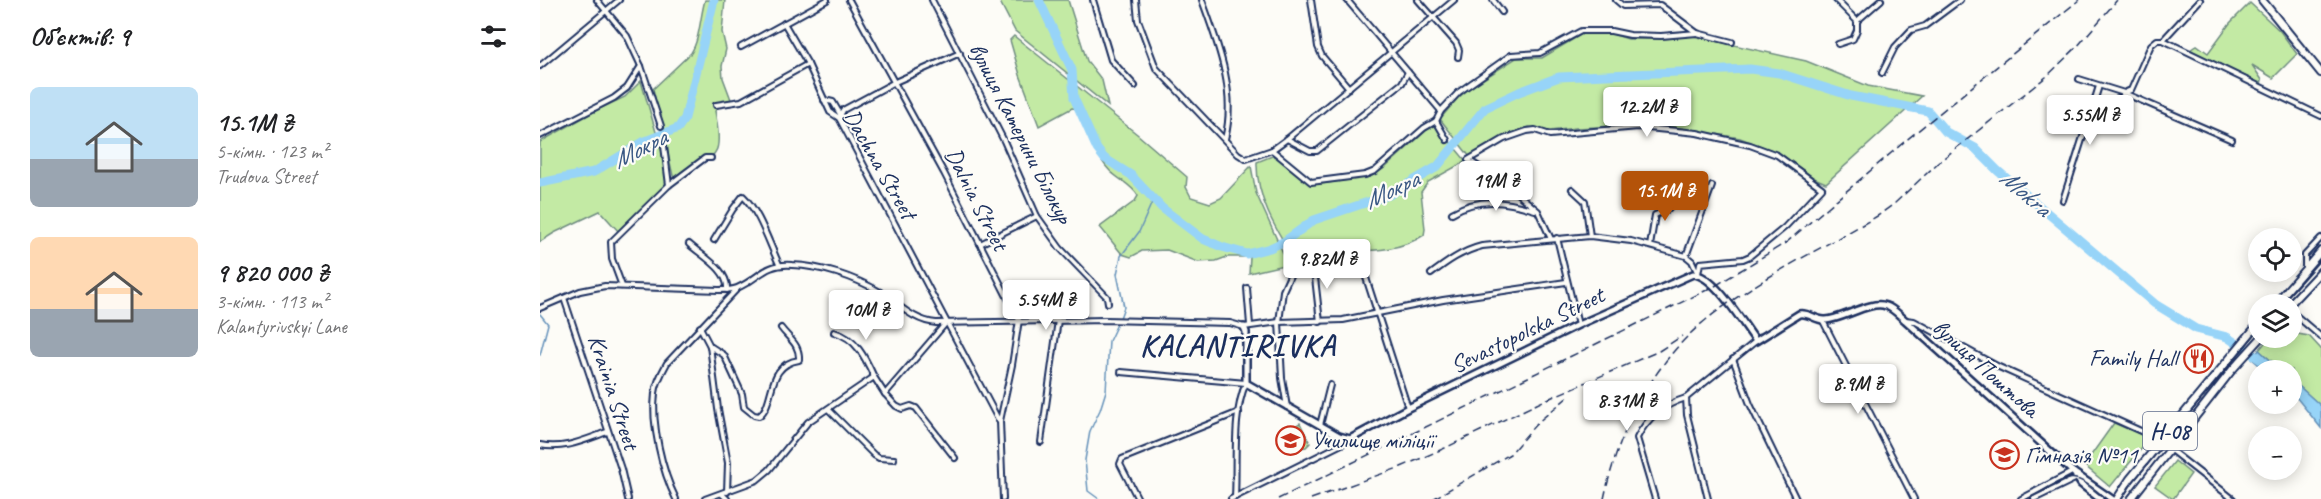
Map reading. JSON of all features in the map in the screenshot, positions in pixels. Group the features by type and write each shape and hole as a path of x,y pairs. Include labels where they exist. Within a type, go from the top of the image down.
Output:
{"main road":[{"path":"2262,0 2321,73"},
{"path":"2284,294 2321,251"},
{"path":"2299,294 2321,271"},
{"name":"Н-08","path":"2117,499 2161,441 2248,335"},
{"name":"Н-08","path":"2131,499 2232,370 2252,348"}],"street":[{"path":"597,0 627,36 642,66 661,126"},
{"path":"540,66 619,0"},
{"path":"741,47 827,0"},
{"name":"Dalnia Street","path":"849,0 895,82 1019,320"},
{"name":"вулиця Катерини Білокур","path":"932,0 1004,141 1037,216 1060,248 1107,297 1108,303"},
{"path":"1093,0 1111,60 1135,86"},
{"path":"1136,0 1138,20 1156,68 1241,157 1250,159 1272,150 1287,140 1454,0"},
{"path":"1202,0 1220,50 1226,79 1230,113 1224,140"},
{"path":"1311,0 1318,47 1322,56 1349,88"},
{"path":"1347,0 1441,111"},
{"path":"1418,0 1456,43 1458,57"},
{"path":"1493,0 1502,12"},
{"path":"1616,0 1623,6 1660,5 1697,33"},
{"path":"1836,0 1857,21 1857,30 1853,39 1838,44"},
{"path":"1857,21 1881,0"},
{"path":"1882,73 1895,46 1911,30 1925,26 1960,0"},
{"path":"2163,39 2200,0"},
{"name":"Dachna Street","path":"784,23 808,64 830,112 840,116 999,421"},
{"path":"1272,150 1311,182 1365,175 1375,171 1424,128 1436,121 1441,111 1459,92 1511,55 1540,53 1581,31 1611,31 1630,35 1661,36 1697,33 1732,42"},
{"path":"2109,126 2124,93 2131,90 2151,45 2163,39 2321,116"},
{"path":"840,116 843,110 895,82 960,53"},
{"path":"716,105 741,101 808,64"},
{"path":"540,136 614,98 627,88 642,66"},
{"path":"1287,140 1310,151 1317,151 1402,83 1408,72"},
{"path":"2079,79 2124,93 2232,140"},
{"path":"2063,200 2099,86"},
{"path":"824,100 833,102 840,116"},
{"path":"1436,121 1447,140"},
{"name":"Sevastopolska Street","path":"1233,498 1408,408 1578,325 1688,275 1698,274 1700,263 1743,259 1750,256 1785,226 1822,188 1777,155 1750,145 1697,133 1648,127 1576,131 1550,135 1535,130 1527,131 1504,139 1468,160 1505,183 1538,211"},
{"path":"664,146 669,185"},
{"path":"623,286 612,259 611,242 669,185 705,158 711,158"},
{"path":"1686,256 1712,186"},
{"path":"1572,189 1585,201 1590,236"},
{"path":"714,240 732,209 743,196 757,214 779,264"},
{"path":"1650,246 1655,214 1667,210 1676,201"},
{"path":"1452,213 1473,204 1510,202 1538,211 1551,239"},
{"path":"980,244 1037,216"},
{"path":"1431,274 1467,250 1501,243 1590,236 1614,238 1686,256 1692,261 1698,274 1715,286 1756,341"},
{"path":"1557,238 1578,325"},
{"path":"2305,269 2305,255 2321,238"},
{"path":"689,244 722,272 727,283 726,290"},
{"path":"1287,252 1292,271 1283,291 1279,322 1281,378 1287,407"},
{"path":"1359,256 1376,315 1408,408"},
{"path":"1313,260 1320,322"},
{"path":"676,499 670,489 659,443 655,392 661,373 667,363 737,288 761,272 779,264 814,268 860,282 879,291 919,320 946,323 1058,320 1230,322 1247,326 1279,322 1320,322 1376,315 1443,300 1566,282"},
{"path":"540,308 591,287 726,290 737,288"},
{"path":"1233,498 1239,412 1241,396 1246,383 1247,288"},
{"name":"Krainia Street","path":"564,298 621,469 628,499"},
{"name":"вулиця Поштова","path":"1822,321 1840,318 1878,304 1889,307 2080,480"},
{"path":"1655,499 1636,438 1654,414 1686,398 1756,341 1799,314 1805,313 1822,321 1914,499"},
{"path":"1003,499 999,421 1012,365 1019,320"},
{"path":"1041,442 1058,320"},
{"path":"1905,320 1914,321 1999,368 2161,441 2233,499"},
{"path":"2302,321 2321,337"},
{"path":"885,394 946,323"},
{"path":"700,327 710,346 728,463 724,493 727,499"},
{"path":"710,346 724,355 742,394 744,407 759,416 766,409 774,379 785,365 799,360 800,357 796,344 781,328"},
{"path":"834,332 845,335 854,342 885,394 902,409 911,406 916,408 955,458"},
{"path":"1733,359 1750,404 1796,499"},
{"path":"1121,372 1246,383 1339,436 1350,439"},
{"path":"705,499 757,480 769,470 808,422 874,377"},
{"path":"1320,424 1330,385"},
{"path":"1686,398 1687,415 1708,499"},
{"path":"828,409 874,455 879,458 894,459"},
{"path":"1138,499 1120,464 1122,459 1239,412"},
{"path":"540,445 566,447 607,432"},
{"path":"2021,499 2073,472"},
{"path":"2034,499 2080,480"},
{"path":"2080,480 2100,499"},
{"path":"2080,480 2112,499"}],"green space":[{"path":"705,0 725,0 722,32 726,49 722,66 723,78 732,102 720,106 715,111 718,142 712,156 674,180 653,89 691,53 698,35"},
{"path":"999,0 1068,0 1087,61 1102,80 1108,106 1015,31"},
{"path":"2250,3 2280,31 2297,54 2273,78 2252,65 2262,80 2261,84 2190,50 2197,45 2208,53 2230,23"},
{"path":"1609,33 1628,39 1693,36 1806,61 1868,86 1922,96 1826,183 1814,178 1779,153 1740,138 1667,126 1638,125 1549,131 1529,127 1503,138 1470,157 1440,119 1471,87 1516,58 1542,58 1582,34"},
{"path":"1014,36 1187,177 1186,187 1191,197 1210,203 1221,198 1251,166 1256,193 1288,264 1249,273 1250,257 1227,257 1216,261 1198,262 1167,250 1142,251 1131,257 1122,254 1100,227 1135,201 1138,196 1104,164 1095,150 1078,109 1072,108 1039,126 1010,40"},
{"path":"641,81 671,183 619,232 600,211 540,242 540,142 625,97"},
{"path":"1436,125 1466,161 1428,182 1421,192 1424,235 1390,248 1326,252 1293,257 1273,223 1263,200 1257,162 1272,156 1284,159 1307,181 1320,184 1370,177 1385,168 1427,130"},
{"path":"2302,335 2309,336 2321,349 2321,406 2302,389 2302,360 2270,360 2259,350 2261,348 2302,348"},
{"path":"1300,423 1310,443 1301,448 1291,428"},
{"path":"2114,423 2142,435 2147,442 2110,487 2084,465"},
{"path":"2175,461 2191,474 2173,499 2155,486"}],"water":[{"path":"2259,350 2270,360 2253,360"},
{"path":"2302,389 2321,406 2321,428 2302,404"}],"waterway":[{"name":"Мокра","path":"540,183 594,172 643,142 678,128 685,118 714,0"},
{"name":"Мокра","path":"1039,0 1072,70 1074,98 1097,149 1104,158 1131,175 1162,208 1203,239 1222,247 1247,254 1270,248 1285,241 1314,220 1389,195 1437,167 1485,108 1559,77 1750,69 1779,73 1851,96 1928,111 1946,132 1975,148 1998,171 2155,304 2196,329 2227,337 2261,360"},
{"path":"1120,318 1124,307 1117,274 1121,256 1139,232 1153,200"},
{"path":"540,314 548,324 540,355"},
{"path":"1099,499 1088,491 1085,460 1090,431 1106,391 1109,341 1118,322"}],"tram line":[{"path":"2290,294 2321,259"},
{"path":"2122,499 2129,487 2248,342"},
{"path":"2028,499 2068,479 2084,482 2106,499"}],"railway":[{"path":"1278,499 1715,286 1787,242 1904,142 2079,0"},
{"path":"1604,499 1618,449 1640,400 1670,356 1687,337 1707,319 1748,290 1879,215 1895,203 1940,161 2046,77 2077,47 2117,0"},
{"path":"1311,499 1401,467 1445,448 1543,401 1659,351 1682,336"},
{"path":"1433,499 1510,454 1537,423 1569,396"}],"place":[{"name":"Family Hall","path":"2198,358"},
{"name":"Училище міліції","path":"1290,440"},
{"name":"Гімназія №11","path":"2004,455"}],"district":[{"name":"KALANTIRIVKA","path":"1238,346"}],"water label":[{"name":"Mokra","path":"2026,192"}]}
